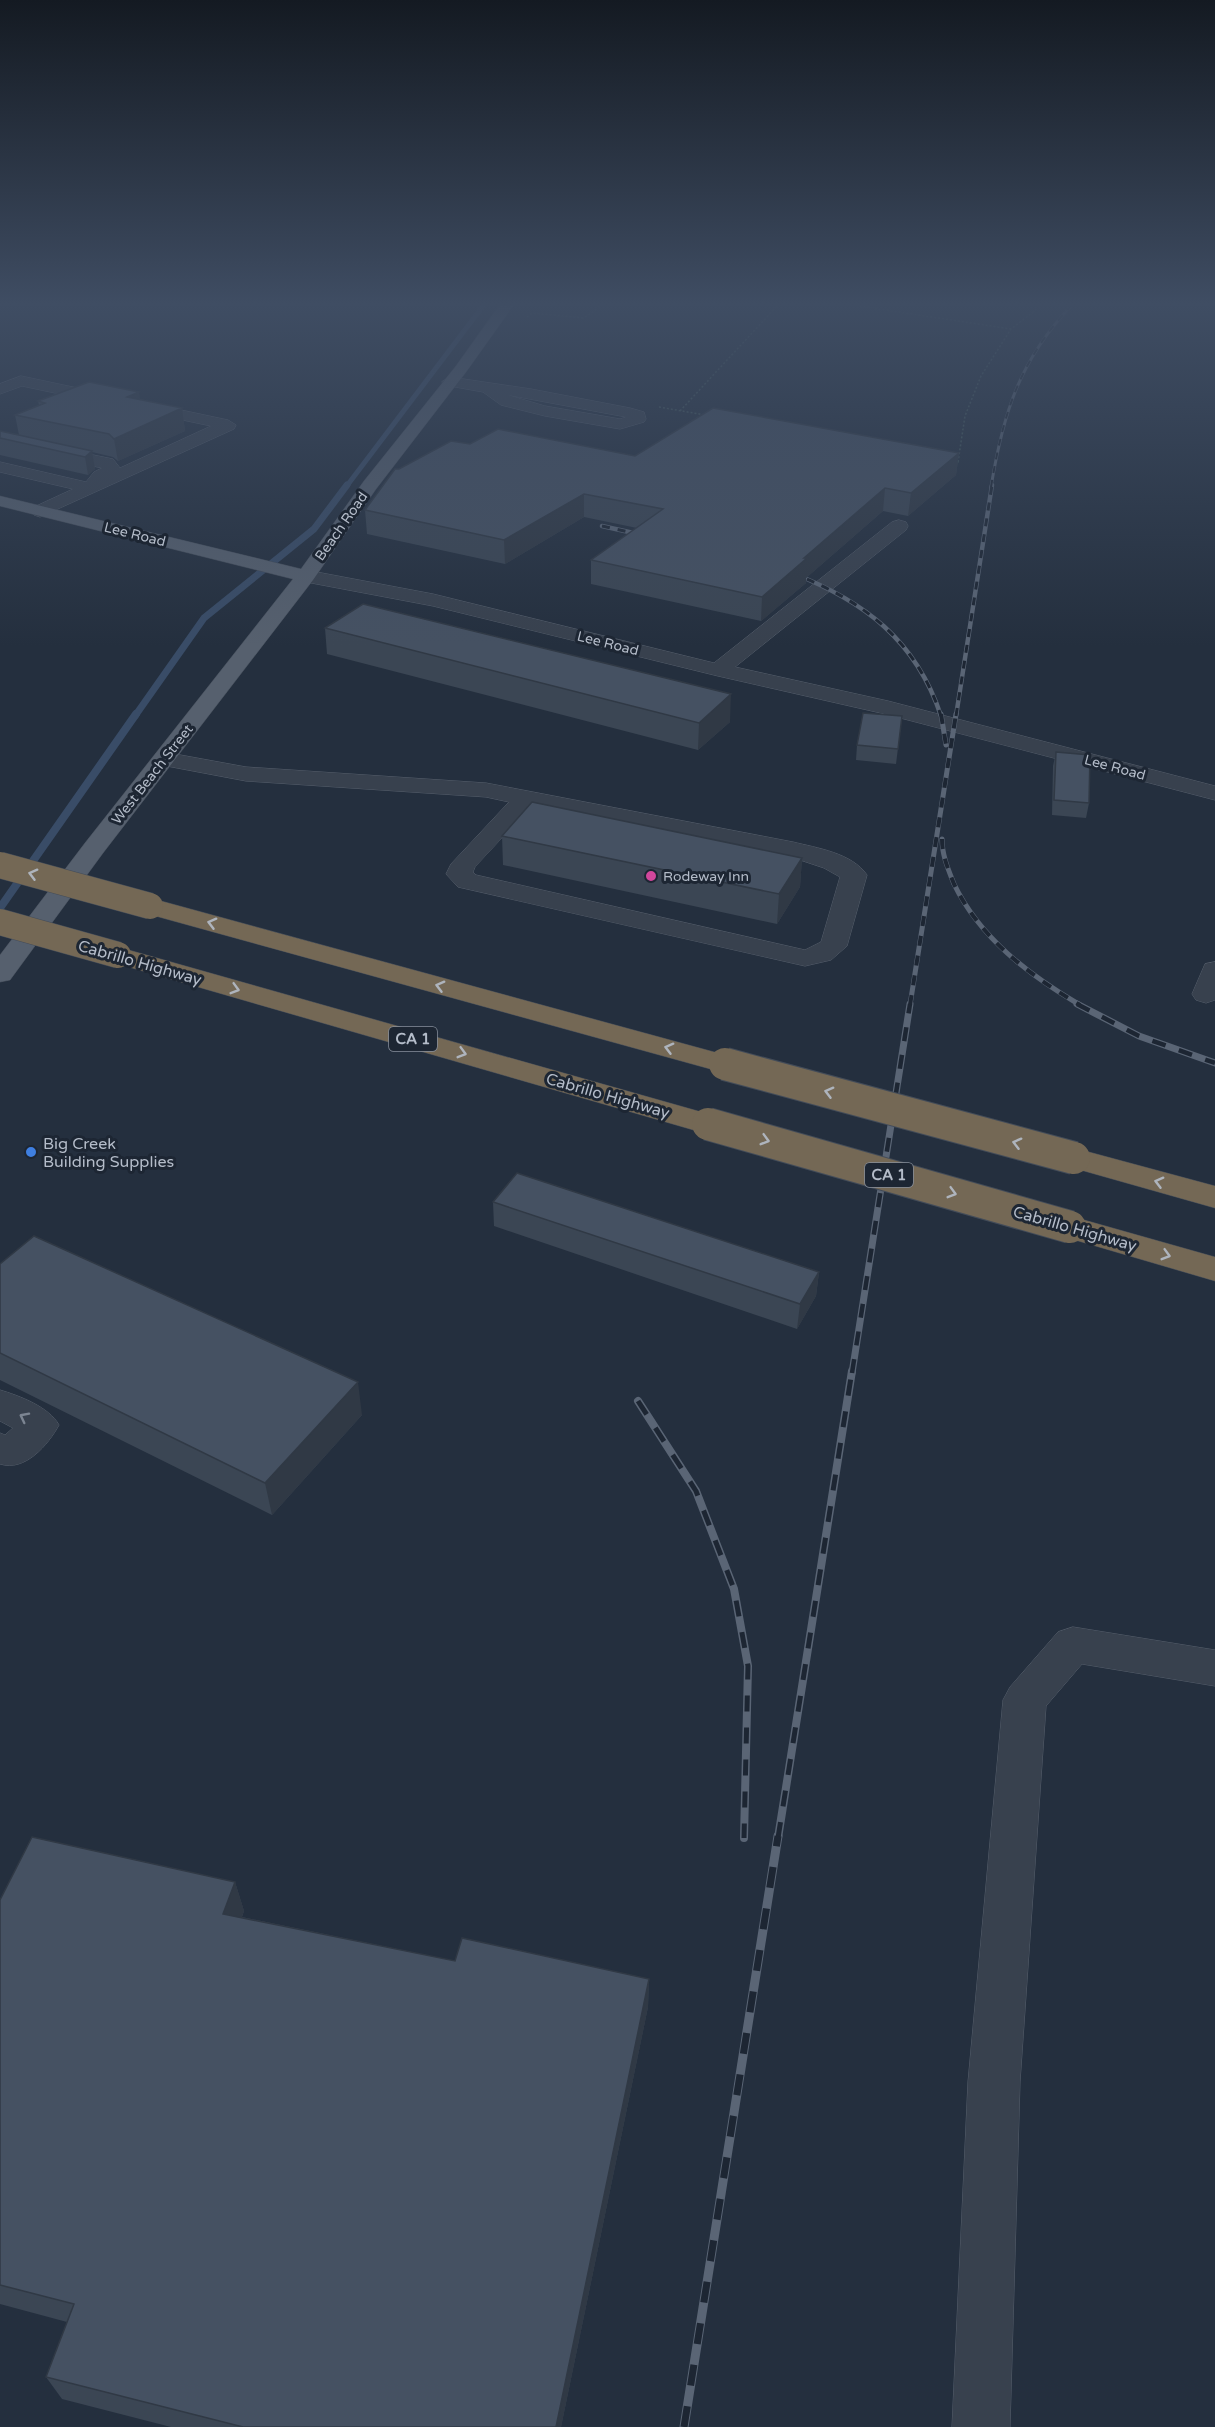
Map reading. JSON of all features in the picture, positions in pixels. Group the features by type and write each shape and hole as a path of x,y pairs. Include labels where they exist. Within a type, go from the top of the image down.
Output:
{"highway":[{"path":"0,865 1215,1197"},
{"name":"Cabrillo Highway","path":"0,922 1215,1269"}],"main road":[{"name":"Beach Road","path":"306,576 370,485 421,419"},
{"name":"Lee Road","path":"0,501 306,576"},
{"name":"West Beach Street","path":"0,974 306,576"}],"street":[{"path":"40,511 228,425 201,419"},
{"path":"592,419 620,424 637,419"},
{"path":"0,424 154,459"},
{"path":"0,441 112,466 112,469 100,476 90,488"},
{"path":"0,467 90,488"},
{"path":"718,670 899,526"},
{"name":"Lee Road","path":"306,576 433,600 718,670 927,718 1215,793"},
{"path":"164,759 246,774 486,790 793,850 844,866 854,875 833,946 821,954 805,958 467,881 459,874 464,864 526,798"},
{"path":"0,1404 40,1425 11,1453 0,1448"},
{"path":"981,2427 994,2082 1025,1700 1073,1645 1215,1668"}],"path":[{"path":"947,460 958,462 965,419"}],"building":[{"path":"36,419 157,419 114,439 109,434"},
{"path":"695,419 775,419 959,453 911,493 885,488 762,597 591,560 663,509 584,494 504,540 365,510 395,469 451,441 470,444 498,429 635,456"},
{"path":"0,431 92,451 85,457 0,438"},
{"path":"363,604 731,694 699,723 325,628"},
{"path":"863,713 902,716 898,749 857,745"},
{"path":"1056,752 1090,755 1089,803 1054,800"},
{"path":"532,802 802,858 779,894 502,836"},
{"path":"517,1173 819,1272 800,1304 493,1202"},
{"path":"34,1236 358,1382 265,1483 0,1353 0,1264"},
{"path":"32,1837 235,1882 223,1914 455,1961 462,1938 649,1979 556,2427 243,2427 46,2377 74,2304 0,2285 0,1900"}],"waterway":[{"path":"346,487 397,419"},
{"path":"135,716 204,618 314,529 347,485"},
{"path":"0,908 136,714"}],"railway":[{"path":"991,487 1006,419"},
{"path":"956,716 992,485"},
{"path":"602,526 647,536"},
{"path":"792,573 842,596 884,626 917,666 941,716"},
{"path":"941,714 946,745"},
{"path":"910,1005 956,714"},
{"path":"942,839 944,856 954,884 977,921 1008,954 1025,968 1080,1005"},
{"path":"852,1373 910,1004"},
{"path":"1077,1004 1139,1036 1215,1063"},
{"path":"778,1838 852,1371"},
{"path":"638,1401 696,1491 734,1589 748,1666 744,1838"},
{"path":"684,2427 778,1836"}],"place":[{"name":"Rodeway Inn","path":"651,876"},
{"name":"Big Creek Building Supplies","path":"31,1152"}]}
